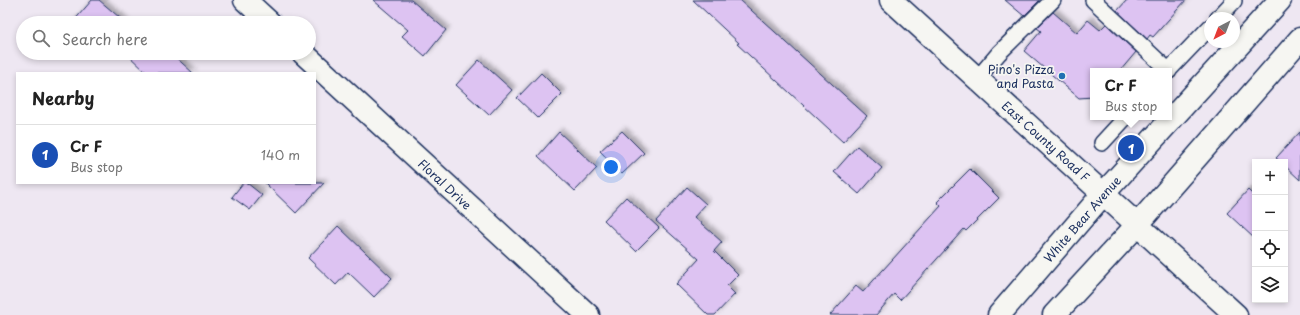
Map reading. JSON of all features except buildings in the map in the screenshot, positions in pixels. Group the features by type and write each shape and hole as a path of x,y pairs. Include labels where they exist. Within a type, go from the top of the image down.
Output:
{"street":[{"path":"245,0 262,16"},
{"name":"East County Road F","path":"892,0 1236,315"},
{"name":"White Bear Avenue","path":"1172,118 1280,0"},
{"path":"1054,315 1138,224 1300,39"},
{"name":"Floral Drive","path":"311,60 588,315"},
{"name":"White Bear Avenue","path":"999,315 1104,193 1171,120"}],"lane":[{"path":"977,79 999,53 1053,0"},
{"path":"1093,0 1165,68"},
{"path":"1224,12 1234,2"},
{"path":"1171,68 1204,32"},
{"path":"1102,143 1123,120"}],"place":[{"name":"Pino's Pizza and Pasta","path":"1062,76"},
{"name":"Cr F","path":"1131,148"}]}
